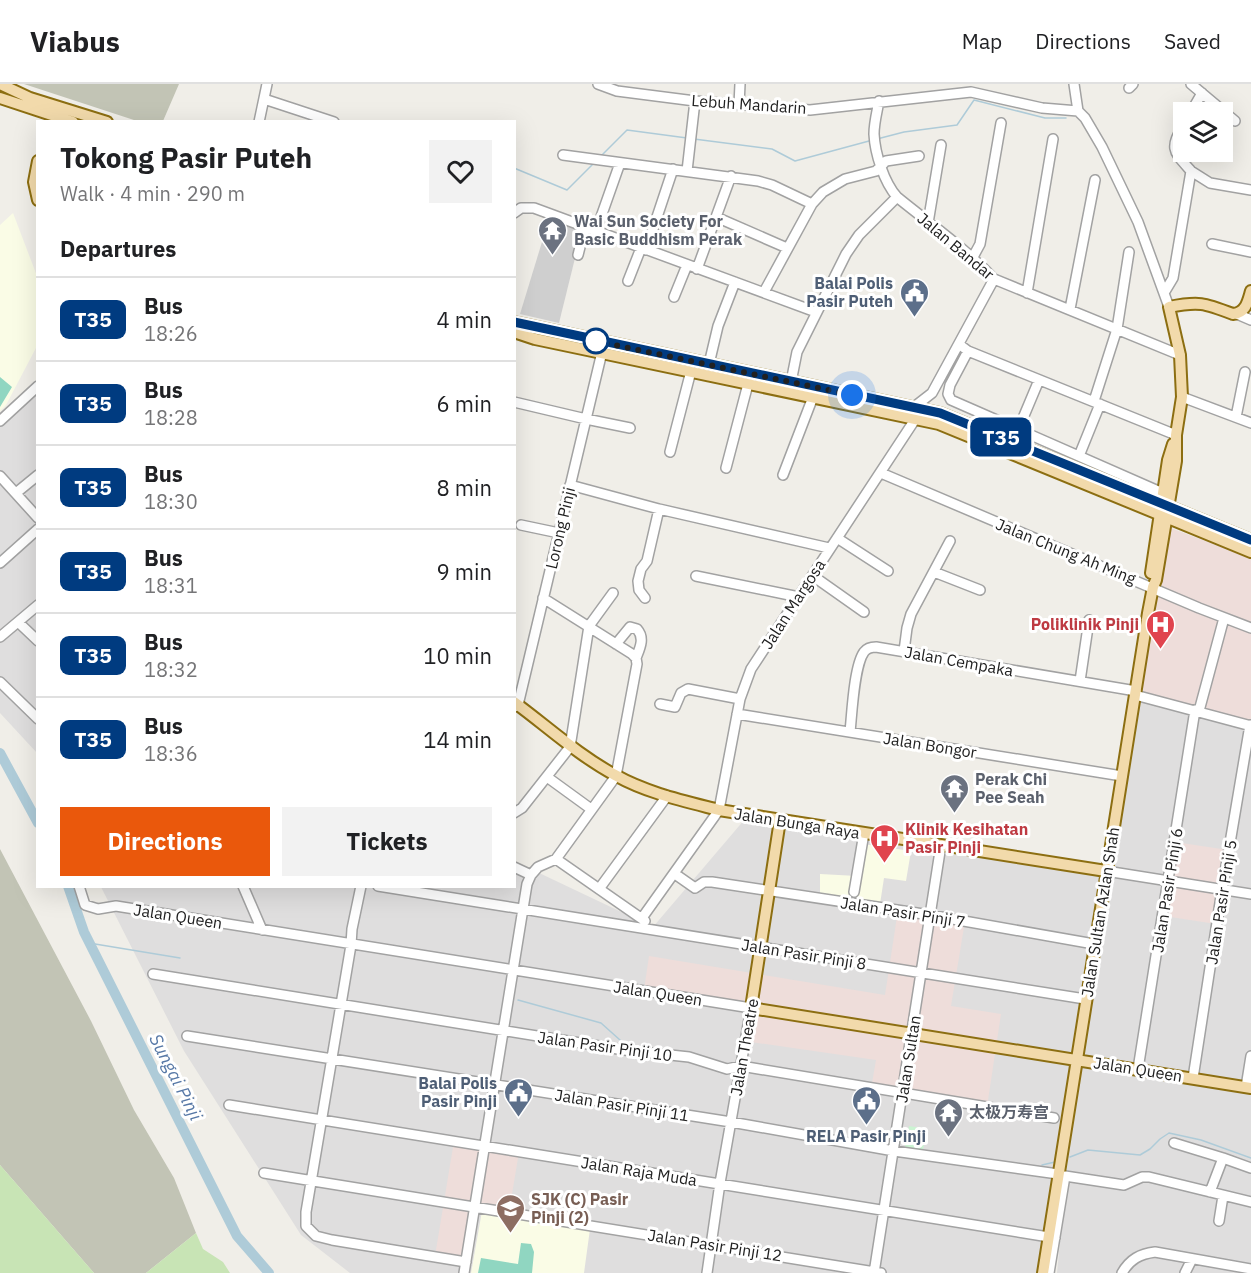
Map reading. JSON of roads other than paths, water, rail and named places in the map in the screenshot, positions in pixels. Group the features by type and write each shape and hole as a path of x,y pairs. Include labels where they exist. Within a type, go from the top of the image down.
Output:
{"main road":[{"path":"0,84 30,98 54,115"},
{"path":"0,92 20,105"},
{"path":"0,98 54,115 92,120"},
{"path":"1176,435 1182,397 1180,355 1168,307 1193,302 1208,304 1237,314 1246,306 1251,291"},
{"path":"516,322 791,382 915,413 958,431 1165,506 1251,552"},
{"path":"516,333 536,339 813,398 915,413 940,413 1251,540"},
{"name":"Jalan Sultan Azlan Shah","path":"1048,1273 1058,1174 1135,693 1156,580 1165,506 1176,461 1176,435"},
{"name":"Jalan Bunga Raya","path":"516,705 570,747 616,776 667,796 719,810 1106,871"},
{"name":"Jalan Theatre","path":"751,1008 780,820"},
{"name":"Jalan Queen","path":"751,1008 1249,1087"},
{"name":"Jalan Sultan Azlan Shah","path":"1043,1273 1051,1238"}],"street":[{"path":"260,120 267,84"},
{"name":"Lebuh Mandarin","path":"598,84 618,91 739,105 810,110 981,88 1042,108 1078,111"},
{"path":"739,105 740,84"},
{"path":"1074,84 1078,111 1085,118 1102,147 1138,222 1168,307"},
{"path":"1191,84 1234,121"},
{"path":"1197,102 1202,93"},
{"path":"264,99 328,120"},
{"path":"687,171 695,100"},
{"name":"Jalan Bandar","path":"879,101 875,139 881,166 890,188 897,197 928,223 973,256 994,279 1180,355"},
{"path":"973,256 980,244 1001,123"},
{"path":"1027,293 1053,139"},
{"path":"928,223 942,145"},
{"path":"562,155 731,176 772,185 812,204"},
{"path":"764,292 812,204 823,192 836,183 876,171 890,160 919,156"},
{"path":"1183,162 1191,171 1210,183 1251,190"},
{"path":"596,231 620,163"},
{"path":"628,281 644,249 673,169"},
{"path":"1164,293 1173,278 1191,171"},
{"path":"698,269 731,176"},
{"path":"1070,309 1095,180"},
{"path":"791,382 797,352 853,243 897,197"},
{"path":"518,210 534,208 816,312"},
{"path":"716,217 787,248"},
{"path":"578,255 585,227"},
{"path":"1212,244 1251,252"},
{"path":"1079,456 1097,403 1117,329 1129,252"},
{"path":"674,297 687,265"},
{"path":"940,413 932,393 994,279"},
{"path":"709,364 718,326 735,282"},
{"path":"1237,314 1251,320"},
{"path":"960,345 968,351 1176,435"},
{"path":"968,351 950,385 948,394 951,400 1079,456 1165,506"},
{"name":"Lorong Pinji","path":"516,705 602,352"},
{"path":"670,452 691,371"},
{"path":"1236,417 1245,372"},
{"path":"1013,442 1039,380"},
{"path":"726,468 748,384"},
{"path":"0,421 36,388"},
{"name":"Jalan Margosa","path":"719,810 740,699 752,669 829,548 881,473 915,413 932,393"},
{"path":"1182,397 1251,423"},
{"path":"783,475 813,398"},
{"path":"516,402 630,428"},
{"name":"Jalan Chung Ah Ming","path":"881,473 974,514 1251,628"},
{"path":"0,476 36,516"},
{"path":"16,493 36,478"},
{"path":"570,485 659,509 829,548"},
{"path":"645,598 639,590 638,581 646,561 659,509"},
{"path":"521,525 559,533"},
{"path":"0,563 36,531"},
{"path":"837,538 888,571"},
{"path":"904,651 909,621 950,541"},
{"path":"934,572 980,590"},
{"path":"696,576 799,597"},
{"path":"813,576 864,612"},
{"path":"516,812 522,808 570,747 590,626 613,593"},
{"path":"543,598 590,626 636,658"},
{"path":"0,638 36,607"},
{"name":"Jalan Pasir Pinji 6","path":"1138,1070 1197,711 1224,618"},
{"path":"1080,681 1089,620"},
{"path":"18,622 36,639"},
{"path":"464,1273 527,884 538,867 556,859 616,776 642,635 638,629 630,627 616,644"},
{"name":"Jalan Cempaka","path":"850,732 858,667 864,652 869,647 876,646 1080,681 1135,693 1251,726"},
{"path":"0,682 36,717"},
{"path":"660,704 675,707 681,693 688,689 740,699"},
{"name":"Jalan Bongor","path":"737,714 1122,776"},
{"name":"Jalan Pasir Pinji 5","path":"1193,1078 1222,890 1251,726"},
{"path":"547,777 591,809"},
{"path":"599,889 667,796"},
{"path":"642,918 719,810"},
{"path":"854,892 864,833"},
{"name":"Jalan Sultan","path":"877,1273 884,1212 941,845"},
{"path":"556,859 657,930"},
{"path":"516,868 531,875"},
{"path":"1106,871 1251,894"},
{"name":"Jalan Pasir Pinji 7","path":"675,874 696,888 704,882 712,882 930,915 1094,944"},
{"name":"Jalan Queen","path":"80,888 85,905 98,909 116,906 751,1008"},
{"path":"244,888 262,930"},
{"path":"361,888 352,929 306,1226 316,1236 332,1240 466,1262"},
{"name":"Jalan Pasir Pinji 8","path":"391,888 1086,999"},
{"name":"Jalan Pasir Pinji 10","path":"153,974 624,1050 689,1057 726,1069 741,1066 1054,1118"},
{"name":"Jalan Theatre","path":"707,1273 751,1008"},
{"name":"Jalan Pasir Pinji 11","path":"187,1036 731,1122 894,1151 1058,1174"},
{"path":"1249,1087 1251,1056"},
{"name":"Jalan Raja Muda","path":"229,1105 1051,1238"},
{"path":"1174,1143 1251,1168"},
{"path":"1210,1192 1223,1158"},
{"name":"Jalan Pasir Pinji 12","path":"264,1173 877,1273"},
{"path":"1051,1238 1065,1176 1116,1185 1149,1177 1251,1202"},
{"path":"1219,1221 1223,1196"},
{"path":"1122,1273 1133,1258 1144,1253 1155,1252 1246,1270"},
{"path":"1185,1273 1192,1259"}],"waterway":[{"path":"877,139 904,132 957,125 974,100 1045,118 1066,118"},
{"path":"601,156 627,130 687,138"},
{"path":"694,139 772,149 795,161 869,141"},
{"path":"516,169 567,190 593,164"},
{"name":"Sungai Pinji","path":"0,753 36,819"},
{"name":"Sungai Pinji","path":"69,888 84,932 237,1236 269,1273"},
{"path":"89,943 180,958"},
{"path":"518,1000 601,1023 620,1040"},
{"path":"1070,1157 1088,1150 1140,1155 1169,1133 1201,1140 1251,1158"},
{"path":"1042,1165 1055,1162"}],"place":[{"name":"Wai Sun Society For Basic Buddhism Perak","path":"553,256"},
{"name":"Balai Polis Pasir Puteh","path":"914,318"},
{"name":"Poliklinik Pinji","path":"1160,650"},
{"name":"Perak Chi Pee Seah","path":"954,814"},
{"name":"Klinik Kesihatan Pasir Pinji","path":"884,864"},
{"name":"Balai Polis Pasir Pinji","path":"518,1118"},
{"name":"RELA Pasir Pinji","path":"866,1126"},
{"name":"太极万寿宫","path":"948,1138"},
{"name":"SJK (C) Pasir Pinji (2)","path":"510,1234"}]}
